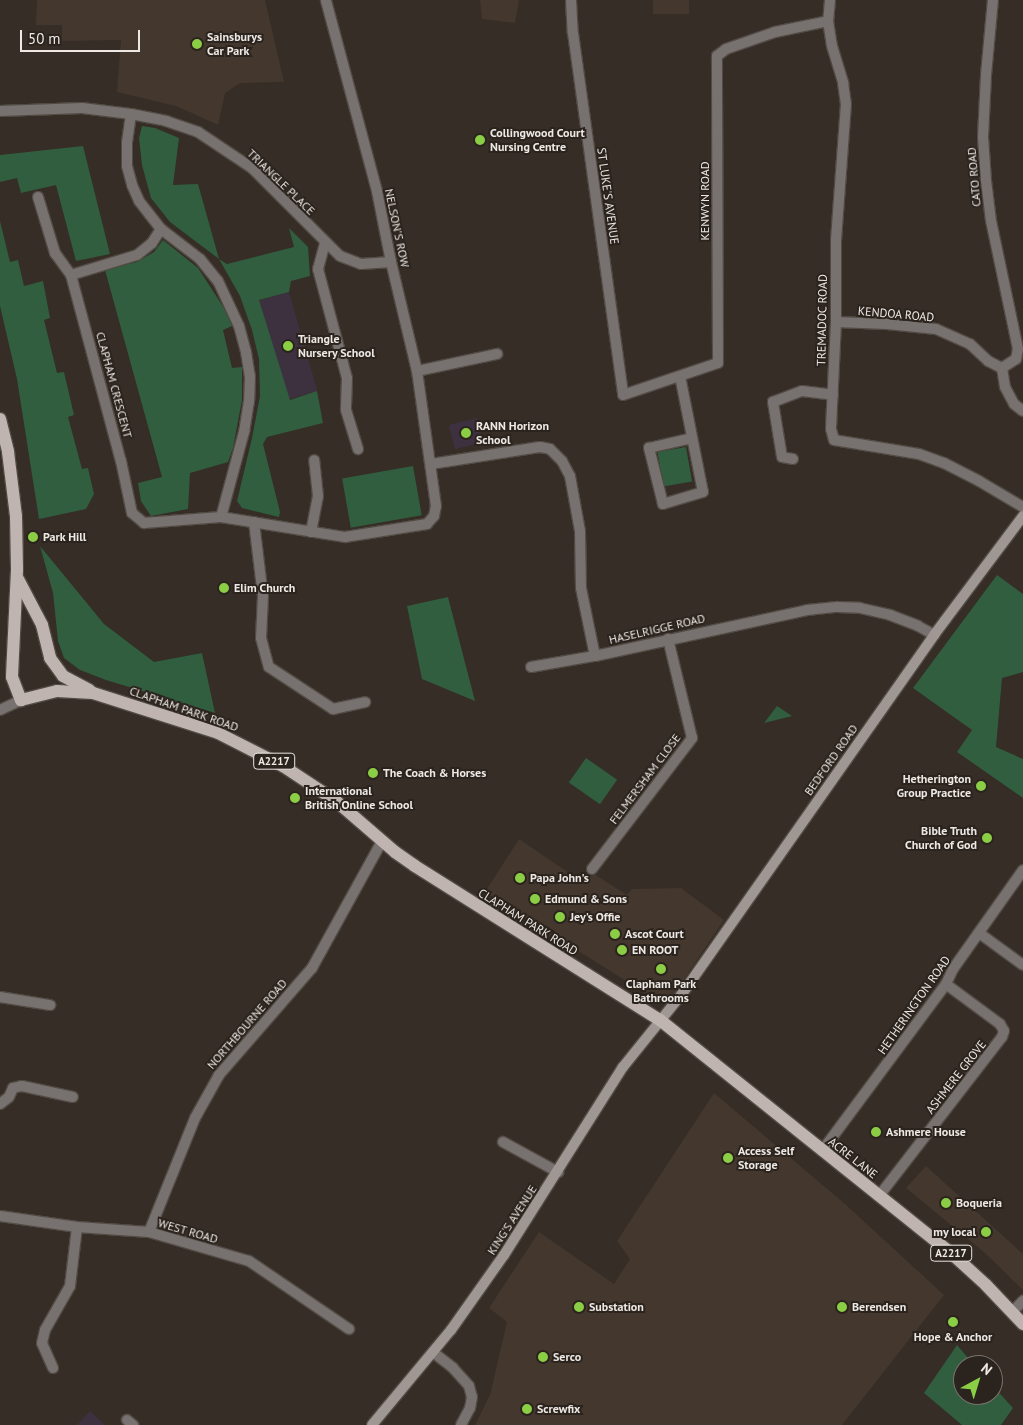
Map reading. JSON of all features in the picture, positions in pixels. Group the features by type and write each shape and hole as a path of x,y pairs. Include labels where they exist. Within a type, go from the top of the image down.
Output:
{"main road":[{"path":"0,419 8,452 16,516 17,578 12,677 20,700"},
{"name":"BEDFORD ROAD","path":"660,1020 682,994 934,635 1023,516"},
{"path":"17,578 42,625 50,658 63,676 93,693"},
{"name":"CLAPHAM PARK ROAD","path":"20,700 57,691 93,693 212,731 264,755 336,801 382,841 415,866 660,1020"},
{"name":"ACRE LANE","path":"660,1020 951,1254 1023,1324"},
{"name":"KING'S AVENUE","path":"372,1425 434,1352 504,1255 623,1068 660,1020"}],"street":[{"name":"NELSON'S ROW","path":"311,532 345,537 427,524 434,516 436,506 417,371 391,262 377,191 326,0"},
{"name":"ST LUKE'S AVENUE","path":"571,0 574,43 623,395"},
{"name":"TREMADOC ROAD","path":"830,0 828,21 846,104 836,241 836,322 830,429 834,440 919,454 944,463 1023,507"},
{"name":"CATO ROAD","path":"993,0 986,75 983,137 987,200 1018,350 1016,359 1002,368"},
{"name":"KENWYN ROAD","path":"623,395 718,363 717,56 726,50 776,32 828,21"},
{"name":"TRIANGLE PLACE","path":"0,111 82,108 131,114 166,121 198,132 252,168 340,256 361,264 391,262"},
{"path":"131,114 127,143 127,166 139,201 161,229 200,259 218,281 239,326 246,352 250,376 249,401 244,432 222,517"},
{"name":"CLAPHAM CRESCENT","path":"38,197 55,253 71,276 121,461 132,513 144,523 222,517 311,532"},
{"path":"71,276 137,255 152,243 161,229"},
{"path":"325,243 318,270 347,378 346,410 358,449"},
{"name":"KENDOA ROAD","path":"836,322 887,324 936,329 970,344 988,361 1002,368"},
{"path":"417,371 497,354"},
{"path":"1002,368 1006,388 1014,404 1023,411"},
{"path":"680,376 703,492 663,504 649,448 692,438"},
{"path":"793,459 782,457 773,402 802,391 832,394"},
{"name":"HASELRIGGE ROAD","path":"431,464 528,448 550,449 556,454 570,476 580,531 581,588 596,656 808,610 837,607 860,608 890,615 918,626 934,635"},
{"path":"311,532 318,496 314,460"},
{"path":"254,522 264,596 261,638 269,667 332,709 365,702"},
{"name":"FELMERSHAM CLOSE","path":"592,869 692,738 668,639"},
{"path":"531,667 596,656"},
{"path":"0,710 20,700"},
{"name":"NORTHBOURNE ROAD","path":"149,1232 195,1118 219,1075 312,968 382,841"},
{"name":"HETHERINGTON ROAD","path":"822,1151 946,984 953,969 1023,870"},
{"path":"979,933 1023,965"},
{"name":"ASHMERE GROVE","path":"879,1196 1002,1037 1004,1030 1000,1024 946,984"},
{"path":"0,997 50,1005"},
{"path":"0,1104 8,1097 13,1088 22,1086 73,1097"},
{"path":"504,1142 558,1172"},
{"name":"WEST ROAD","path":"0,1216 77,1227 149,1232 249,1261 349,1329"},
{"path":"53,1368 42,1343 45,1330 70,1286 77,1227"},
{"path":"1012,1312 1023,1300"},
{"path":"434,1352 469,1386 472,1397 470,1408 461,1425"}],"shaded area":[{"name":"Sainsburys Car Park","path":"37,0 265,0 284,82 240,83 225,93 218,125 176,106 117,92 121,40 62,41 62,25 36,25"},
{"path":"480,0 519,0 515,23 482,19"},
{"path":"653,0 689,0 689,14 653,14"},
{"name":"Triangle Nursery School","path":"289,292 317,391 288,400 259,301"},
{"name":"RANN Horizon School","path":"477,418 483,442 455,449 449,425"},
{"path":"519,839 584,883 591,872 627,895 632,889 681,888 724,920 670,1000 661,1003 485,892"},
{"path":"714,1093 845,1204 944,1295 842,1425 475,1425 490,1395 507,1322 489,1308 539,1232 614,1284 630,1259 617,1241"},
{"path":"926,1166 1023,1254 1023,1290 985,1253 906,1188"},
{"path":"90,1411 105,1425 77,1425"}],"green space":[{"path":"142,126 155,128 179,138 173,185 198,184 219,259 170,222 151,198 142,165 139,138"},
{"path":"83,146 110,254 76,261 56,185 21,193 17,178 0,182 0,155"},
{"path":"0,221 10,262 18,260 24,286 43,281 50,318 44,320 57,373 64,372 74,415 68,417 82,469 88,468 94,494 86,509 39,519 17,379 0,306"},
{"path":"289,228 308,247 310,276 291,281 289,292 259,300 290,400 317,391 323,423 267,437 263,444 280,512 279,517 242,508 237,501 260,396 259,359 252,330 240,296 219,259 227,264 294,247"},
{"path":"163,240 198,268 226,311 232,326 223,330 232,368 242,367 242,400 233,448 228,462 190,473 188,509 151,516 141,501 138,483 162,477 105,270 137,262 154,252"},
{"path":"686,447 692,481 664,487 657,452"},
{"path":"413,466 422,515 351,528 342,479"},
{"path":"40,546 104,624 154,662 202,653 215,713 106,680 80,670 64,658 58,641 53,593"},
{"path":"997,575 1023,594 1023,672 1002,678 996,747 1023,759 1023,798 957,752 972,730 913,688"},
{"path":"448,597 475,701 422,679 407,606"},
{"path":"777,706 792,716 764,723"},
{"path":"586,758 617,780 600,804 569,783"},
{"path":"957,1345 966,1355 953,1355 953,1405 1003,1405 1003,1397 1013,1408 1001,1425 962,1425 924,1393"}],"place":[{"name":"Sainsburys Car Park","path":"197,44"},
{"name":"Collingwood Court Nursing Centre","path":"480,140"},
{"name":"Triangle Nursery School","path":"288,346"},
{"name":"RANN Horizon School","path":"466,433"},
{"name":"Park Hill","path":"33,537"},
{"name":"Elim Church","path":"224,588"},
{"name":"The Coach & Horses","path":"373,773"},
{"name":"Hetherington Group Practice","path":"981,786"},
{"name":"International British Online School","path":"295,798"},
{"name":"Bible Truth Church of God","path":"987,838"},
{"name":"Papa John's","path":"520,878"},
{"name":"Edmund & Sons","path":"535,899"},
{"name":"Jey's Offie","path":"560,917"},
{"name":"Ascot Court","path":"615,934"},
{"name":"EN ROOT","path":"622,950"},
{"name":"Clapham Park Bathrooms","path":"661,969"},
{"name":"Ashmere House","path":"876,1132"},
{"name":"Access Self Storage","path":"728,1158"},
{"name":"Boqueria","path":"946,1203"},
{"name":"my local","path":"986,1232"},
{"name":"Substation","path":"579,1307"},
{"name":"Berendsen","path":"842,1307"},
{"name":"Hope & Anchor","path":"953,1322"},
{"name":"Serco","path":"543,1357"},
{"name":"Screwfix","path":"527,1409"}]}
